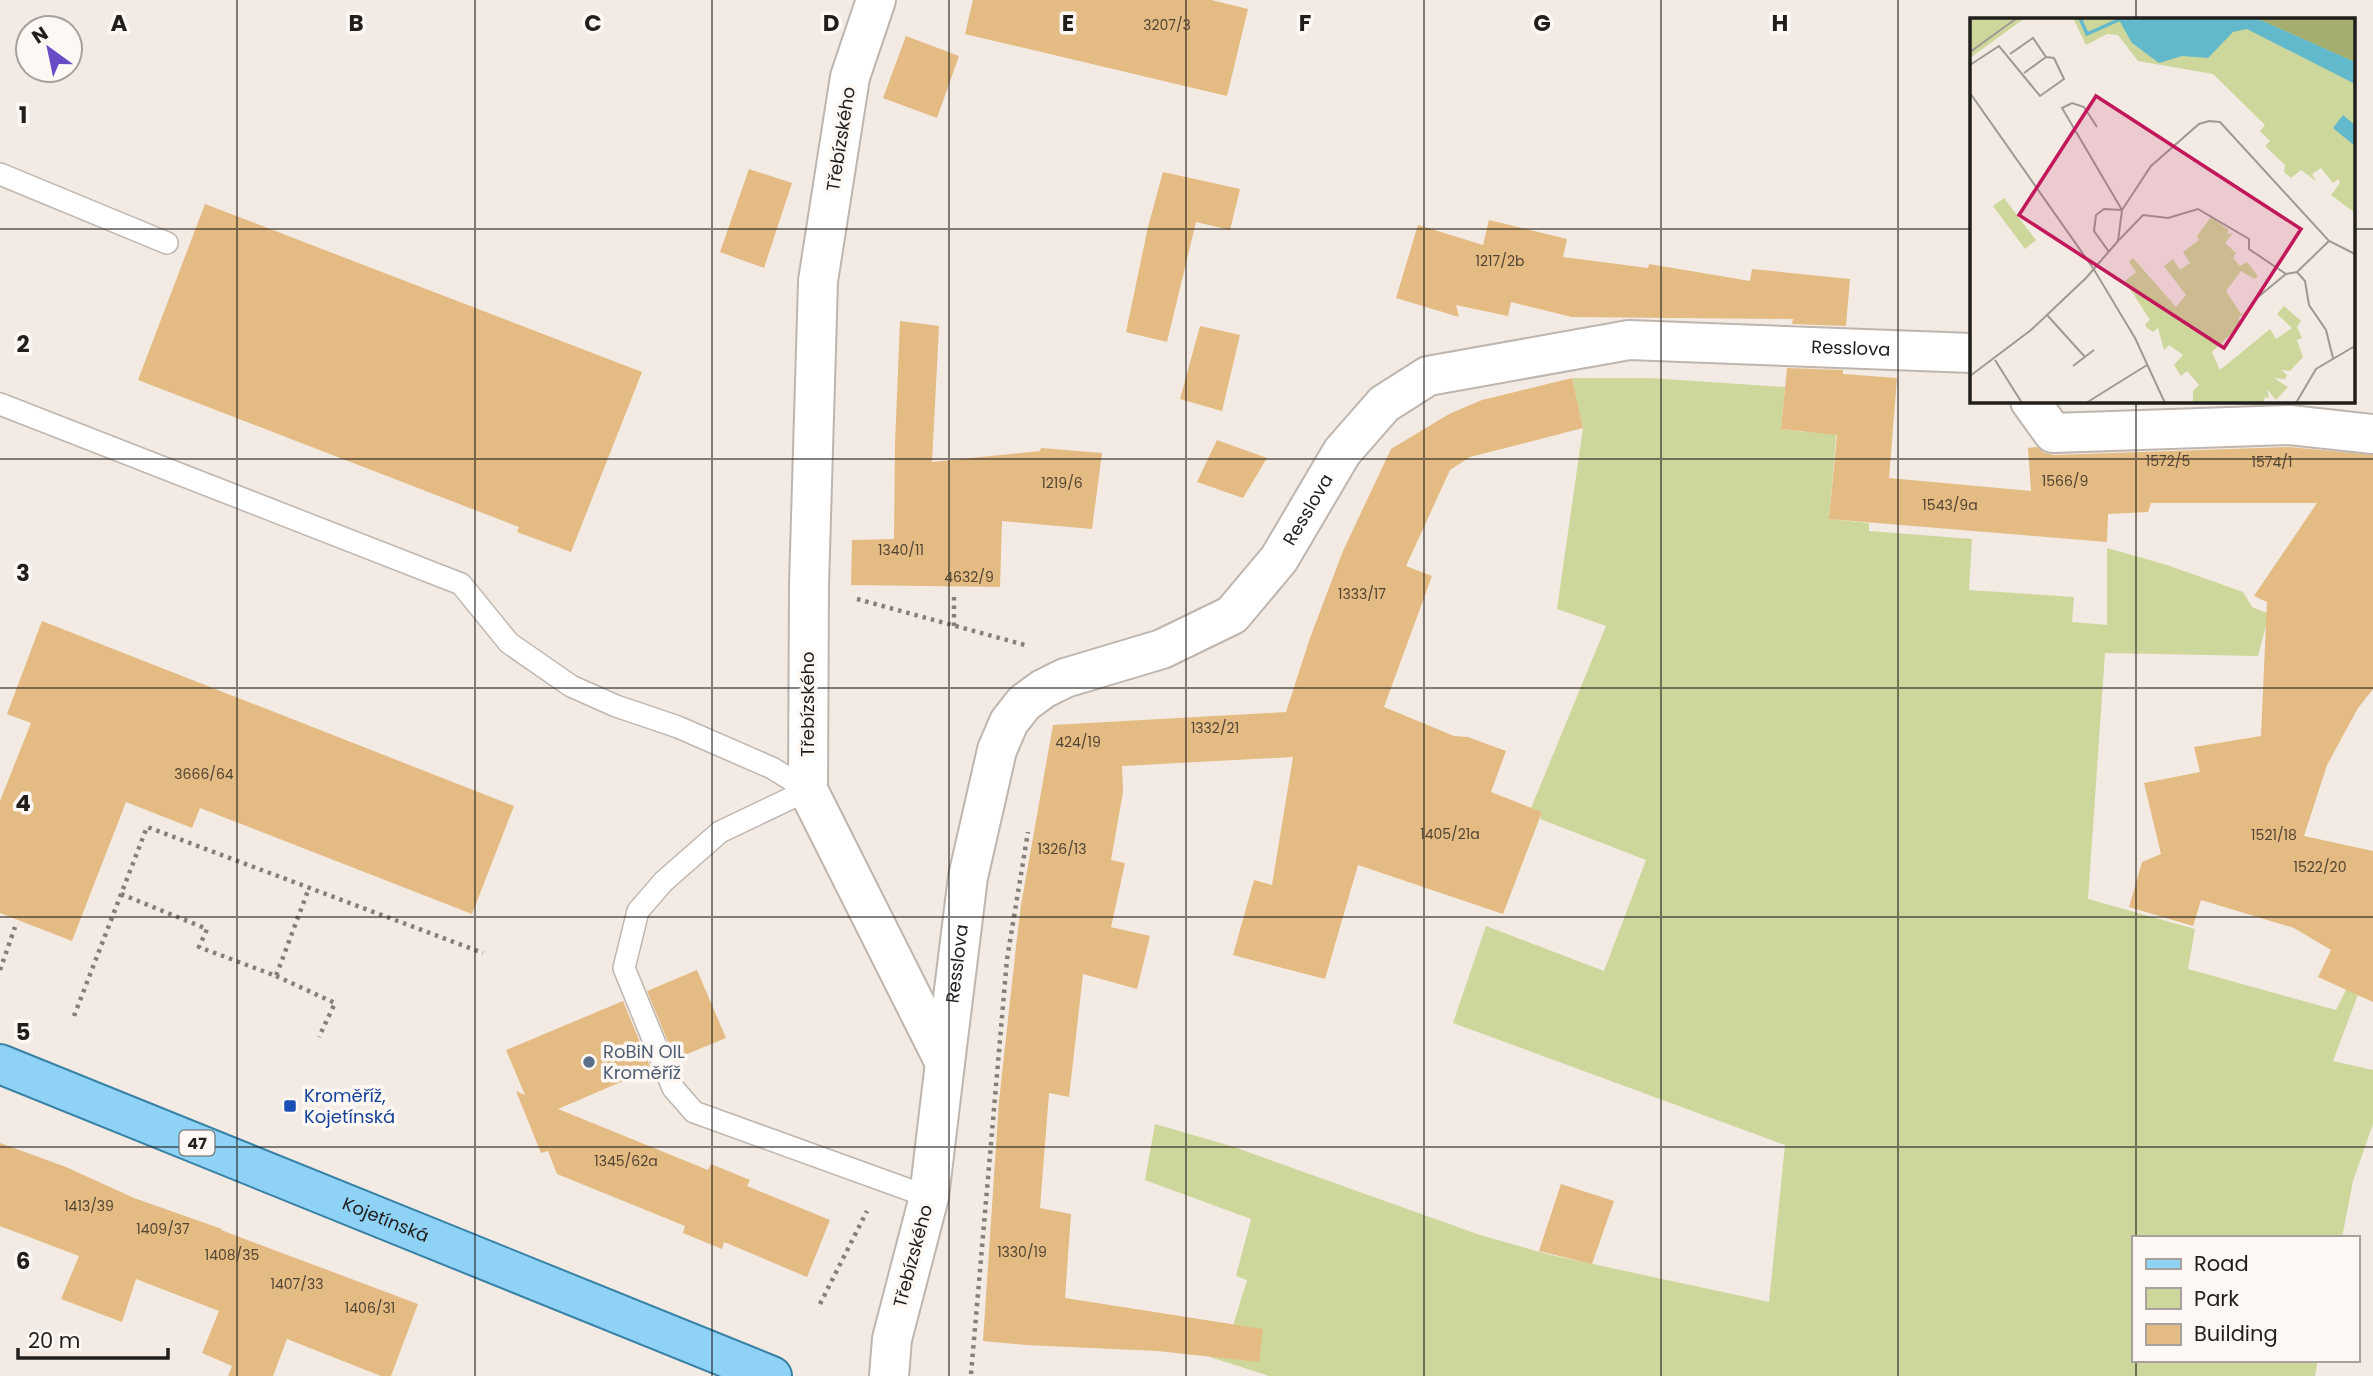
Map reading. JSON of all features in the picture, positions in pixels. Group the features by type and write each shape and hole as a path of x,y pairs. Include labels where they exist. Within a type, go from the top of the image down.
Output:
{"main road":[{"name":"Kojetínská","path":"0,1064 772,1376"}],"street":[{"name":"Třebízského","path":"876,0 850,78 818,281 808,585 808,790 945,1063 929,1197 892,1339 889,1376"},
{"name":"Resslova","path":"945,1063 968,877 997,750 1009,722 1024,703 1065,678 1162,649 1232,615 1279,558 1342,452 1384,404 1428,376 1629,340 1970,353"},
{"path":"2031,402 2053,433 2290,425 2373,434"}],"lane":[{"path":"0,174 167,243"},
{"path":"0,404 461,584 509,643 571,687 616,706 678,726 772,768 808,790"},
{"path":"808,790 720,832 664,881 638,911 624,968 673,1088 694,1112 929,1197"}],"path":[{"path":"954,597 954,626"},
{"path":"857,599 1031,647"},
{"path":"971,1374 1007,959 1030,825"},
{"path":"75,1016 147,827 482,953"},
{"path":"276,976 309,888"},
{"path":"121,894 207,929 199,947 276,976 335,1003 319,1037"},
{"path":"0,970 15,927"},
{"path":"820,1304 868,1209 878,1178"}],"green space":[{"path":"1572,378 1650,378 1785,387 1781,429 1805,432 1840,391 1829,519 1869,523 1869,531 1972,539 1969,590 2074,597 2072,622 2107,625 2107,548 2167,565 2243,592 2252,607 2269,614 2258,656 2105,653 2088,899 2195,929 2188,969 2336,1010 2346,990 2368,968 2333,1061 2373,1070 2373,1124 2353,1181 2342,1236 2132,1236 2132,1362 2318,1362 2315,1376 1269,1376 1210,1357 1232,1329 1247,1280 1236,1276 1251,1219 1145,1180 1155,1124 1234,1147 1480,1235 1551,1255 1769,1302 1785,1145 1453,1023 1486,926 1604,971 1646,860 1540,819 1542,812 1531,808 1606,626 1557,609 1583,428"}],"building":[{"path":"973,0 1211,0 1248,9 1227,96 965,34"},
{"path":"906,36 959,56 937,118 883,98"},
{"path":"749,169 792,183 764,268 720,252"},
{"path":"1163,172 1240,189 1230,230 1196,222 1167,342 1126,332 1148,227"},
{"path":"205,204 642,372 571,552 517,532 519,527 138,380"},
{"path":"1489,220 1567,239 1563,257 1648,268 1649,264 1750,281 1752,269 1850,279 1846,326 1792,324 1793,319 1572,317 1511,302 1508,316 1456,305 1459,317 1396,298 1418,225 1483,245"},
{"path":"900,321 939,326 932,462 1040,451 1041,448 1102,453 1092,529 1002,521 1000,587 851,585 852,540 894,539"},
{"path":"1200,326 1240,335 1222,411 1180,399"},
{"path":"1787,368 1843,370 1843,374 1897,378 1889,478 2031,491 2028,448 2037,447 2044,453 2054,455 2289,447 2373,455 2373,689 2358,708 2327,765 2304,836 2373,851 2373,1002 2318,977 2331,950 2294,928 2201,900 2193,926 2129,907 2142,862 2161,854 2144,783 2200,772 2194,747 2261,736 2267,602 2254,596 2317,503 2151,503 2148,512 2108,514 2107,542 1829,519 1837,435 1781,429"},
{"path":"1572,378 1583,428 1470,457 1450,470 1406,566 1432,576 1384,707 1454,736 1468,737 1506,751 1491,792 1542,812 1503,914 1358,865 1325,979 1233,955 1254,880 1272,885 1293,757 1122,766 1123,792 1111,860 1125,863 1111,927 1150,936 1137,989 1083,974 1069,1097 1049,1093 1040,1208 1071,1214 1065,1298 1263,1329 1259,1362 1158,1351 983,1341 999,1101 1016,947 1053,725 1286,712 1343,551 1391,449 1449,414 1482,400"},
{"path":"1217,440 1267,458 1243,498 1197,482"},
{"path":"42,621 514,806 472,914 200,808 192,828 126,802 72,941 0,913 0,801 31,723 7,714"},
{"path":"697,970 726,1038 675,1059 647,991"},
{"path":"623,1001 651,1069 558,1109 708,1170 711,1164 750,1180 747,1186 830,1220 807,1277 724,1242 722,1249 683,1233 685,1226 557,1174 548,1151 541,1153 516,1091 525,1095 506,1050"},
{"path":"0,1143 66,1167 134,1198 418,1304 391,1376 381,1376 287,1339 273,1376 228,1376 232,1366 202,1353 219,1311 136,1279 122,1322 61,1299 79,1256 0,1226"},
{"path":"1561,1184 1614,1201 1592,1264 1539,1251"}],"place":[{"name":"RoBiN OIL Kroměříž","path":"589,1062"},
{"name":"Kroměříž, Kojetínská","path":"290,1106"}]}
